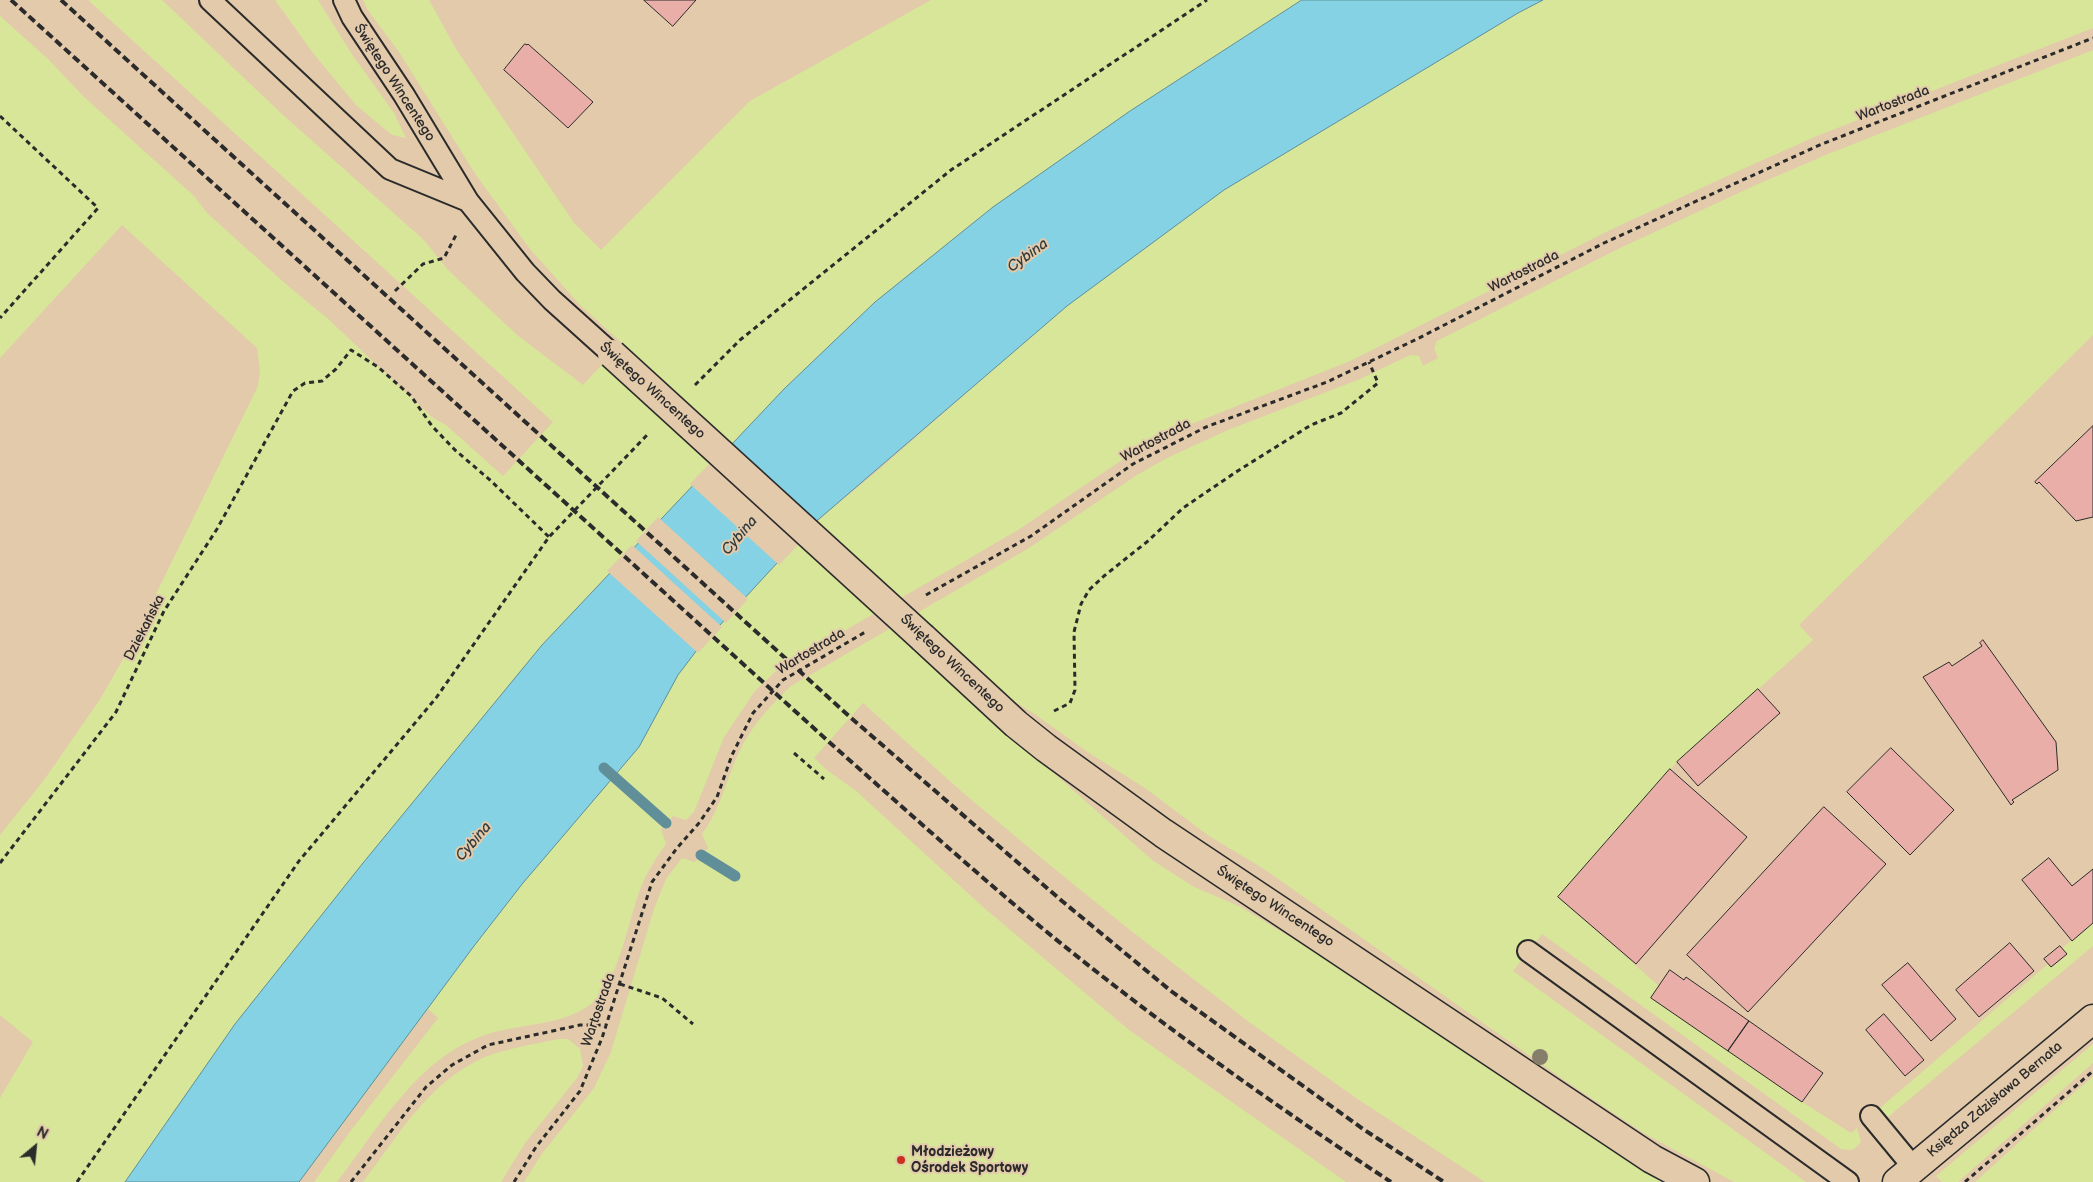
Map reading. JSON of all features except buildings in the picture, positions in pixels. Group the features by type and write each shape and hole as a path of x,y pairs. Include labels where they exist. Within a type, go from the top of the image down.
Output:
{"street":[{"name":"Świętego Wincentego","path":"612,354 1016,724 1046,748 1163,833 1652,1159 1695,1182"},
{"name":"Księdza Zdzisława Bernata","path":"1906,1175 2093,1019"}],"lane":[{"path":"210,0 390,169 468,201"},
{"name":"Świętego Wincentego","path":"344,0 352,17 404,95 468,201 525,272 552,300 612,354"},
{"path":"1528,952 1848,1182"},
{"path":"1871,1116 1906,1175"}],"path":[{"path":"691,389 740,340 950,170 1207,0"},
{"name":"Wartostrada","path":"925,596 1031,536 1133,464 1206,427 1327,382 1417,339 1604,243 1822,144 2093,38"},
{"path":"0,116 98,208 0,318"},
{"path":"395,291 423,264 444,258 453,244 468,201"},
{"name":"Dziekańska","path":"0,863 116,712 164,611 217,529 293,391 305,384 322,380 336,369 351,350 378,367 411,396 432,426 455,450 490,480 549,537"},
{"path":"1016,724 1057,710 1070,703 1074,690 1074,632 1081,604 1089,590 1148,541 1183,508 1311,425 1341,413 1359,400 1378,383 1369,362"},
{"path":"77,1182 299,861 436,698 549,537 650,431"},
{"name":"Wartostrada","path":"514,1182 536,1147 580,1091 607,1025 652,882 677,848 699,823 717,796 732,755 753,713 783,680 872,628"},
{"path":"794,753 824,779"},
{"path":"620,984 662,998 693,1024"},
{"path":"351,1182 426,1087 452,1064 488,1045 580,1026 607,1025"},
{"path":"1965,1182 2093,1070"}],"green space":[{"path":"88,0 162,0 283,115 424,240 448,270 517,335 583,385 622,343 580,305 530,249 476,175 399,52 367,9 363,0 429,0 456,49 574,223 601,250 750,101 931,0 1337,0 148,1182 0,1182 0,1098 33,1042 0,1015 0,835 44,780 99,701 129,649 258,386 260,371 257,348 122,225 0,358 0,16 48,59 84,97 194,196 207,213 288,286 327,318 432,417 446,425 503,476 553,422"},
{"path":"275,0 318,0 351,53 394,113 406,138 392,135 356,105 313,53"},
{"path":"1415,0 2093,0 2093,28 1817,136 1610,230 1350,361 1189,425 1122,460 1018,530 777,670 755,691 724,737 694,812 686,820 673,816 661,830 666,844 652,865 641,887 622,950 609,982 591,1004 566,1017 553,1021 482,1036 459,1047 437,1061 400,1098 337,1182 314,1182 349,1133 438,1018 428,1009 299,1182 234,1182 309,1062 812,525 877,471"},
{"path":"2093,50 2093,335 1799,625 1813,640 1677,762 1558,897 1659,986 1651,998 1802,1102 1851,1133 1857,1128 1861,1142 1853,1150 1841,1149 1542,934 1513,971 1806,1182 1734,1182 1645,1134 1570,1084 1264,869 1209,836 1145,788 1089,753 1036,715 990,686 970,699 1152,860 1194,887 1239,906 1353,975 1562,1119 1664,1182 1485,1182 1356,1098 1249,1022 1051,866 962,792 863,703 814,758 828,771 855,790 983,907 1129,1030 1346,1182 524,1182 541,1155 594,1088 611,1052 654,909 666,879 682,858 695,862 708,848 702,834 715,813 742,746 764,714 791,686 1029,548 1137,475 1167,458 1228,430 1360,379 1410,355 1419,356 1423,366 1438,358 1434,349 1437,341 1620,248 1828,154"},
{"path":"2093,923 2093,946 1888,1117 1880,1108 2048,964 2052,967 2067,955 2062,948"},
{"path":"559,1039 568,1039 580,1049 583,1066 577,1078 525,1143 501,1182 363,1182 416,1111 447,1080 465,1067 485,1057"},
{"path":"2093,1044 2093,1063 1958,1182 1942,1182 1936,1176"},
{"path":"2093,1077 2093,1182 1975,1182 2077,1090"}],"water":[{"name":"Cybina","path":"1302,0 1543,0 1518,13 1224,190 1067,306 812,525 697,650 678,675 639,747 523,883 299,1182 125,1182 235,1024 363,863 542,645 784,389 875,302 993,207 1130,111"}],"pier":[{"path":"730,442 819,523 779,565 690,484"},
{"path":"658,517 748,599 726,623 636,541"},
{"path":"632,545 722,627 698,653 607,571"}],"waterway":[{"path":"604,768 666,823"},
{"path":"701,855 735,876"}],"railway":[{"path":"11,0 828,741 988,882 1084,962 1170,1028 1301,1122 1391,1182"},
{"path":"61,0 850,717 1062,901 1171,991 1363,1129 1444,1182"}],"place":[{"name":"Młodzieżowy Ośrodek Sportowy","path":"901,1160"}]}
